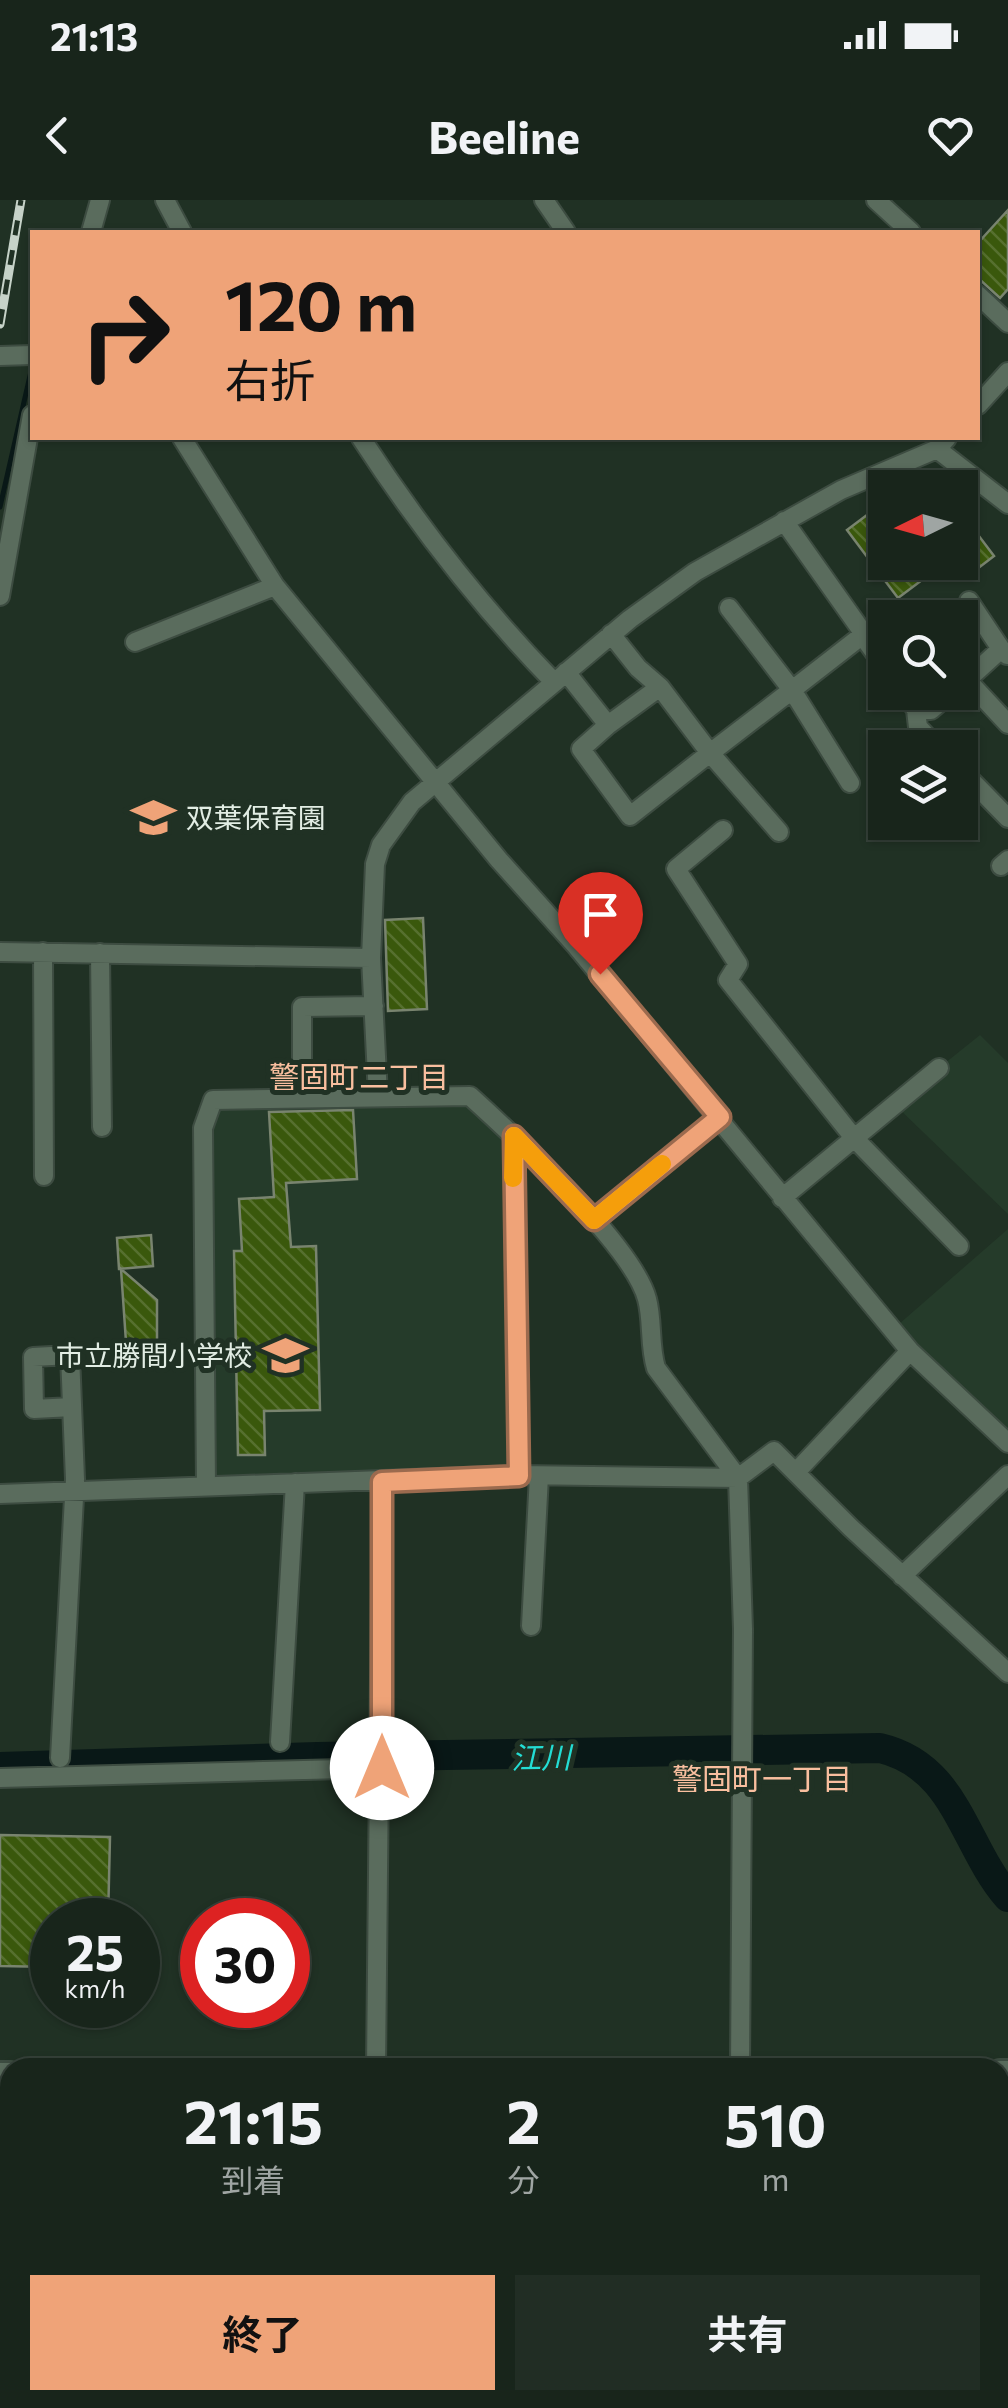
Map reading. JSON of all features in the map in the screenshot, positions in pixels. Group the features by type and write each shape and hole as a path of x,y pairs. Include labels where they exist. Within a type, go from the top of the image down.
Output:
{"street":[{"path":"92,230 100,200"},
{"path":"165,200 181,230"},
{"path":"544,200 565,230"},
{"path":"876,200 909,230"},
{"path":"980,296 1008,323"},
{"path":"0,356 30,355"},
{"path":"980,403 1008,372"},
{"path":"0,596 30,425"},
{"path":"183,440 275,586 498,860 720,1117 910,1352 1008,1443"},
{"path":"363,440 506,632 560,676 608,725"},
{"path":"378,1096 371,958 375,864 380,845 412,802 435,780 611,634 695,572 841,490 942,443 1008,504"},
{"path":"784,521 868,643"},
{"path":"135,642 275,586"},
{"path":"729,608 792,690 850,782"},
{"path":"978,613 1004,652 978,672"},
{"path":"611,634 638,668 660,687 710,754 779,832"},
{"path":"660,687 581,749 630,816 862,635"},
{"path":"978,696 1008,724"},
{"path":"916,710 922,730"},
{"path":"978,788 1008,818"},
{"path":"724,830 676,869 738,964 728,980 854,1138 959,1246"},
{"path":"0,952 371,958"},
{"path":"44,952 44,1176"},
{"path":"100,953 102,1127"},
{"path":"302,1098 302,1008 374,1006"},
{"path":"782,1198 939,1068"},
{"path":"206,1485 203,1128 213,1100 470,1096 594,1220 637,1276 647,1299 656,1368 738,1478 744,1629 740,2058"},
{"path":"594,1220 720,1117"},
{"path":"514,1136 519,1476"},
{"path":"797,1471 910,1352"},
{"path":"60,1758 73,1493 72,1407"},
{"path":"0,1494 519,1476 738,1478 774,1451 1008,1673"},
{"path":"902,1576 1008,1475"},
{"path":"531,1626 539,1476"},
{"path":"376,2058 382,1482"},
{"path":"280,1742 295,1483"},
{"path":"0,1778 382,1768"}],"shaded area":[{"path":"980,1035 1008,1063 1008,1214 894,1104"},
{"path":"470,1096 514,1136 519,1475 206,1485 203,1128 213,1100"},
{"path":"1008,1229 1008,1443 891,1331"}],"building":[{"path":"1008,210 1008,289 1000,298 980,280 980,241"},
{"path":"868,514 868,558 847,530"},
{"path":"978,535 994,556 978,568"},
{"path":"884,580 922,580 898,598"},
{"path":"423,918 427,1009 388,1011 385,920"},
{"path":"353,1110 357,1179 286,1183 291,1247 316,1246 320,1410 264,1411 265,1455 238,1455 234,1251 242,1251 239,1199 274,1197 269,1112"},
{"path":"151,1235 153,1266 119,1269 117,1238"},
{"path":"121,1269 157,1300 157,1341 126,1342"},
{"path":"0,1835 110,1837 109,1898 30,1898 30,1967 0,1966"}],"waterway":[{"path":"0,507 30,376"},
{"name":"江川","path":"0,1767 317,1757 880,1748 906,1757 942,1789 1008,1897"}],"railway":[{"path":"0,324 21,200"}],"slow traffic":[{"path":"513,1178 514,1136 594,1220 662,1164"}],"place":[{"name":"双葉保育園","path":"153,817"},
{"name":"市立勝間小学校","path":"285,1355"}],"district":[{"name":"警固町二丁目","path":"359,1075"},
{"name":"警固町一丁目","path":"762,1777"}],"route":[{"path":"382,1768 382,1482 519,1476 514,1136 594,1220 720,1117 600,974"}]}
